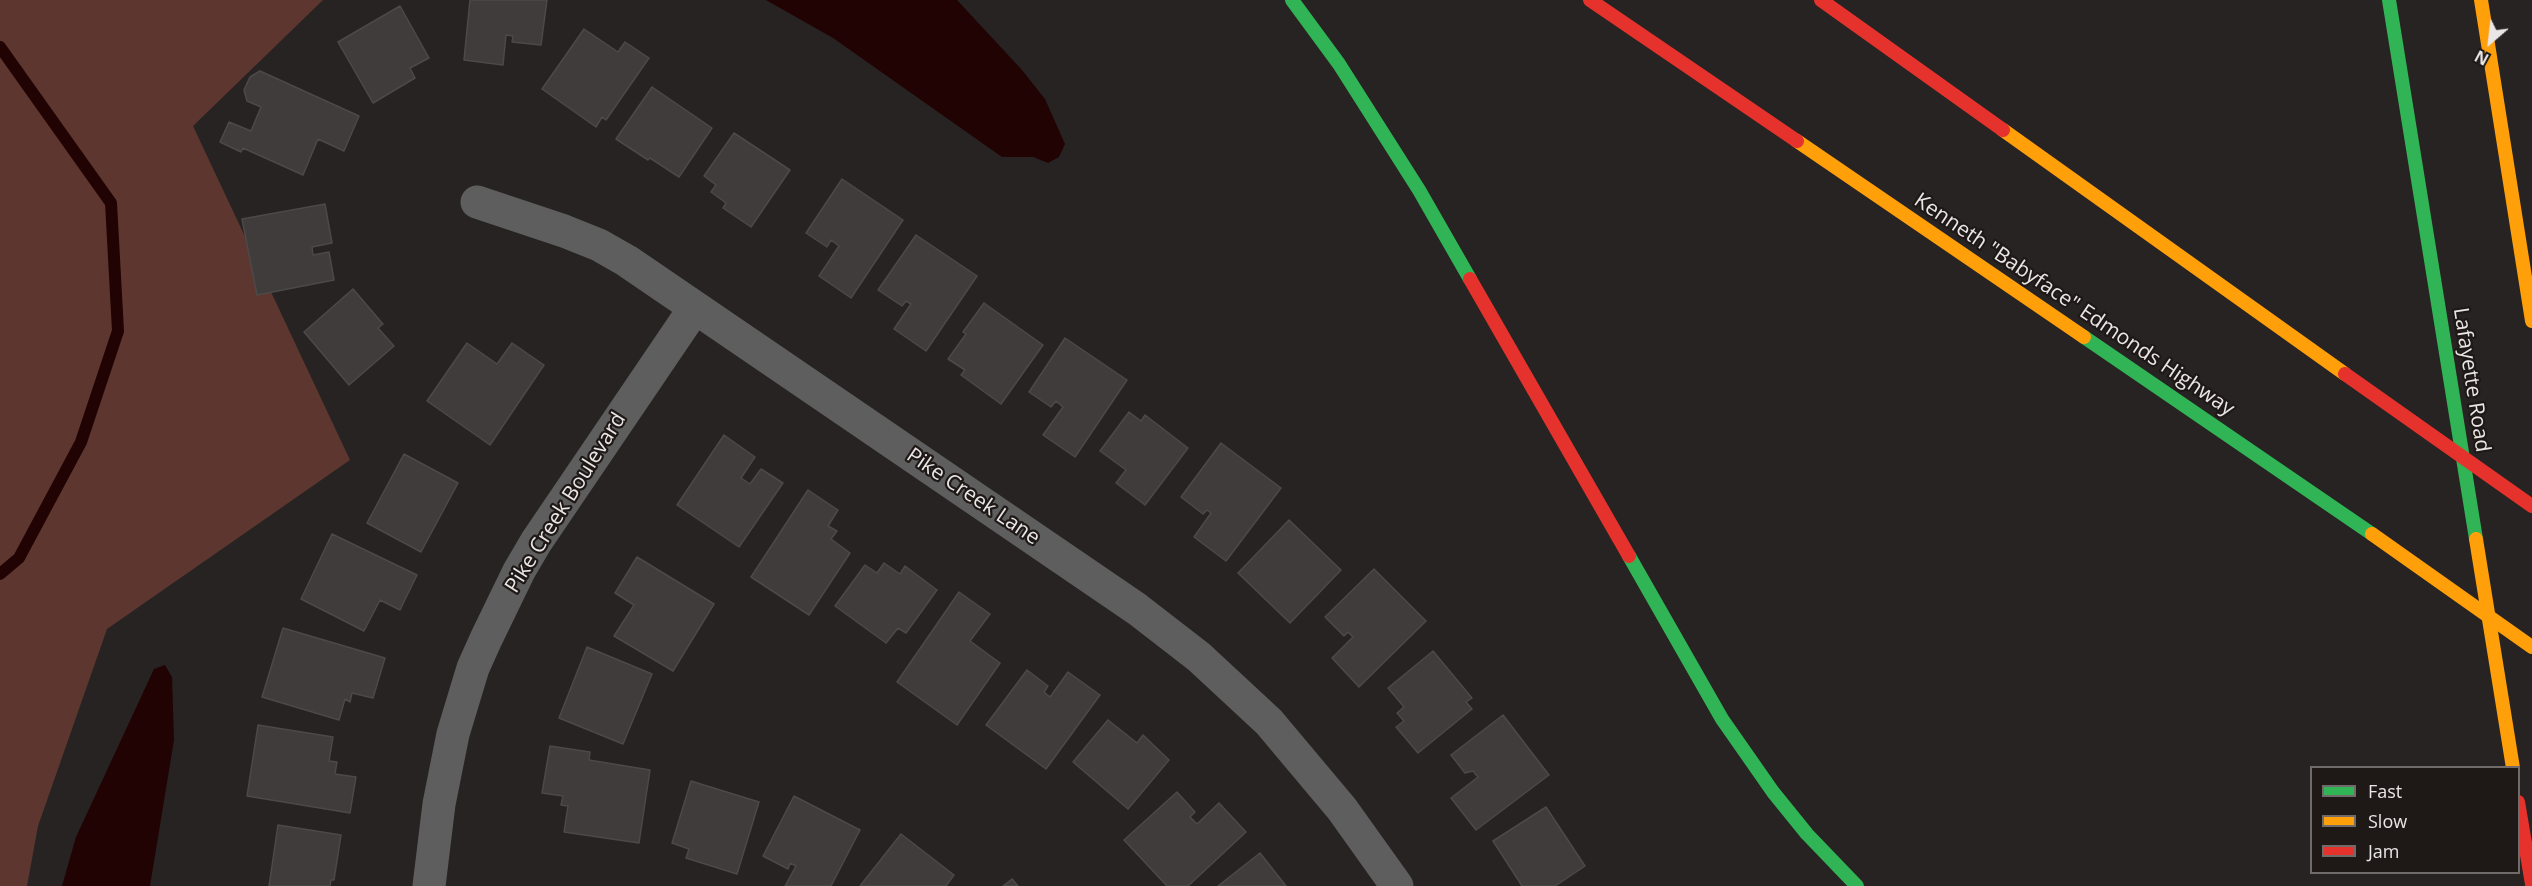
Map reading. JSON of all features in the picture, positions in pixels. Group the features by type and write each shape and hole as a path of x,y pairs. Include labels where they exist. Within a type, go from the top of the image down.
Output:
{"main road":[{"path":"1292,0 1339,64 1419,190 1722,719 1773,792 1807,834 1857,886"},
{"name":"Kenneth \"Babyface\" Edmonds Highway","path":"1590,0 2372,534 2532,647"},
{"path":"1821,0 2532,506"},
{"name":"Lafayette Road","path":"2389,0 2513,766"},
{"path":"2481,0 2532,321"},
{"path":"2520,814 2532,884"}],"street":[{"name":"Pike Creek Lane","path":"477,201 599,244 627,261 694,309 1105,586 1199,657 1288,743 1342,809 1397,886"},
{"name":"Pike Creek Boulevard","path":"429,886 440,804 453,734 473,668 486,639 519,571 536,542 694,309"}],"shaded area":[{"path":"0,0 323,0 193,126 350,460 107,629 38,826 27,886 0,886"},
{"path":"766,0 957,0 1022,70 1045,99 1065,144 1059,157 1048,163 1033,157 1002,157 833,38"},
{"path":"165,665 172,677 174,740 150,886 62,886 76,837 154,669"}],"building":[{"path":"470,0 547,0 541,45 512,42 513,36 506,35 503,65 464,60"},
{"path":"400,6 429,58 410,68 415,78 373,103 338,42"},
{"path":"584,29 618,52 625,42 649,58 606,120 602,117 596,127 542,89"},
{"path":"260,71 359,116 344,151 318,139 303,175 243,148 241,152 220,142 229,122 251,131 261,107 247,101 244,90 250,77"},
{"path":"652,87 712,128 679,177 616,139"},
{"path":"734,133 790,170 751,227 723,208 726,203 711,192 716,185 704,176"},
{"path":"842,179 903,220 851,298 819,276 839,246 831,240 827,247 806,233"},
{"path":"325,204 332,243 312,247 313,255 329,252 334,280 257,295 242,219"},
{"path":"916,235 977,276 926,351 894,329 911,304 906,301 902,306 878,290"},
{"path":"353,289 383,324 378,328 394,346 349,385 304,332"},
{"path":"984,303 1043,345 1001,404 961,375 965,370 948,359 966,334 963,332"},
{"path":"1065,338 1127,380 1075,457 1043,435 1063,407 1056,401 1051,407 1029,392"},
{"path":"467,343 497,364 512,343 544,365 490,445 427,401"},
{"path":"1129,412 1141,421 1145,415 1188,448 1145,505 1116,483 1126,470 1100,451"},
{"path":"724,435 755,457 741,478 750,484 761,469 783,483 739,547 677,505"},
{"path":"1221,443 1281,488 1226,561 1194,537 1211,513 1207,510 1203,514 1181,497"},
{"path":"404,454 458,483 421,552 367,523"},
{"path":"808,490 838,510 828,526 837,531 831,539 850,553 809,615 751,577"},
{"path":"1289,520 1341,570 1290,623 1238,573"},
{"path":"332,534 417,575 400,610 380,600 364,631 301,599"},
{"path":"637,557 714,604 673,671 614,636 634,605 615,593"},
{"path":"884,563 900,574 905,566 937,590 906,633 898,628 886,643 835,606 865,565 877,573"},
{"path":"1374,569 1426,621 1359,687 1332,658 1353,637 1348,632 1344,636 1325,617"},
{"path":"959,592 990,614 970,641 1000,663 957,725 897,682"},
{"path":"283,628 385,658 373,698 352,693 350,702 345,699 339,720 262,697"},
{"path":"587,647 652,674 623,744 559,718"},
{"path":"1433,651 1472,698 1466,702 1472,709 1418,753 1396,727 1404,721 1397,713 1404,707 1388,688"},
{"path":"1027,670 1048,686 1044,692 1050,697 1068,672 1100,695 1046,769 986,725"},
{"path":"1503,715 1549,775 1476,830 1451,798 1478,777 1473,771 1465,773 1451,755"},
{"path":"1108,720 1137,743 1143,735 1169,760 1128,809 1073,762"},
{"path":"258,725 333,737 329,761 337,762 335,774 356,777 350,813 247,796"},
{"path":"550,746 590,752 589,760 650,770 639,843 564,832 568,806 561,805 563,796 542,793"},
{"path":"691,781 759,802 737,874 686,858 689,849 672,843"},
{"path":"1177,792 1195,812 1190,817 1197,824 1219,803 1246,832 1188,886 1167,886 1124,840"},
{"path":"794,796 860,830 831,886 785,886 796,866 790,863 788,869 763,856"},
{"path":"1546,807 1585,866 1555,886 1522,886 1493,841"},
{"path":"278,825 341,835 334,880 331,880 330,886 269,886"},
{"path":"901,834 954,875 946,886 860,886"},
{"path":"1260,853 1286,886 1218,886"},
{"path":"1012,879 1018,886 1003,886"}],"waterway":[{"path":"0,47 111,203 118,331 81,442 19,558 0,574"}],"traffic: fast":[{"path":"1292,0 1339,64 1419,190 1470,279"},
{"path":"2389,0 2476,539"},
{"path":"2084,337 2372,534"},
{"path":"1629,556 1722,719 1773,792 1807,834 1857,886"}],"traffic: slow":[{"path":"2481,0 2532,321"},
{"path":"2003,130 2345,374"},
{"path":"1797,141 2084,337"},
{"path":"2372,534 2532,647"},
{"path":"2476,539 2513,766"}],"traffic: jam":[{"path":"1590,0 1797,141"},
{"path":"1821,0 2003,130"},
{"path":"1470,279 1629,556"},
{"path":"2345,374 2532,506"},
{"path":"2520,814 2532,884"}]}
